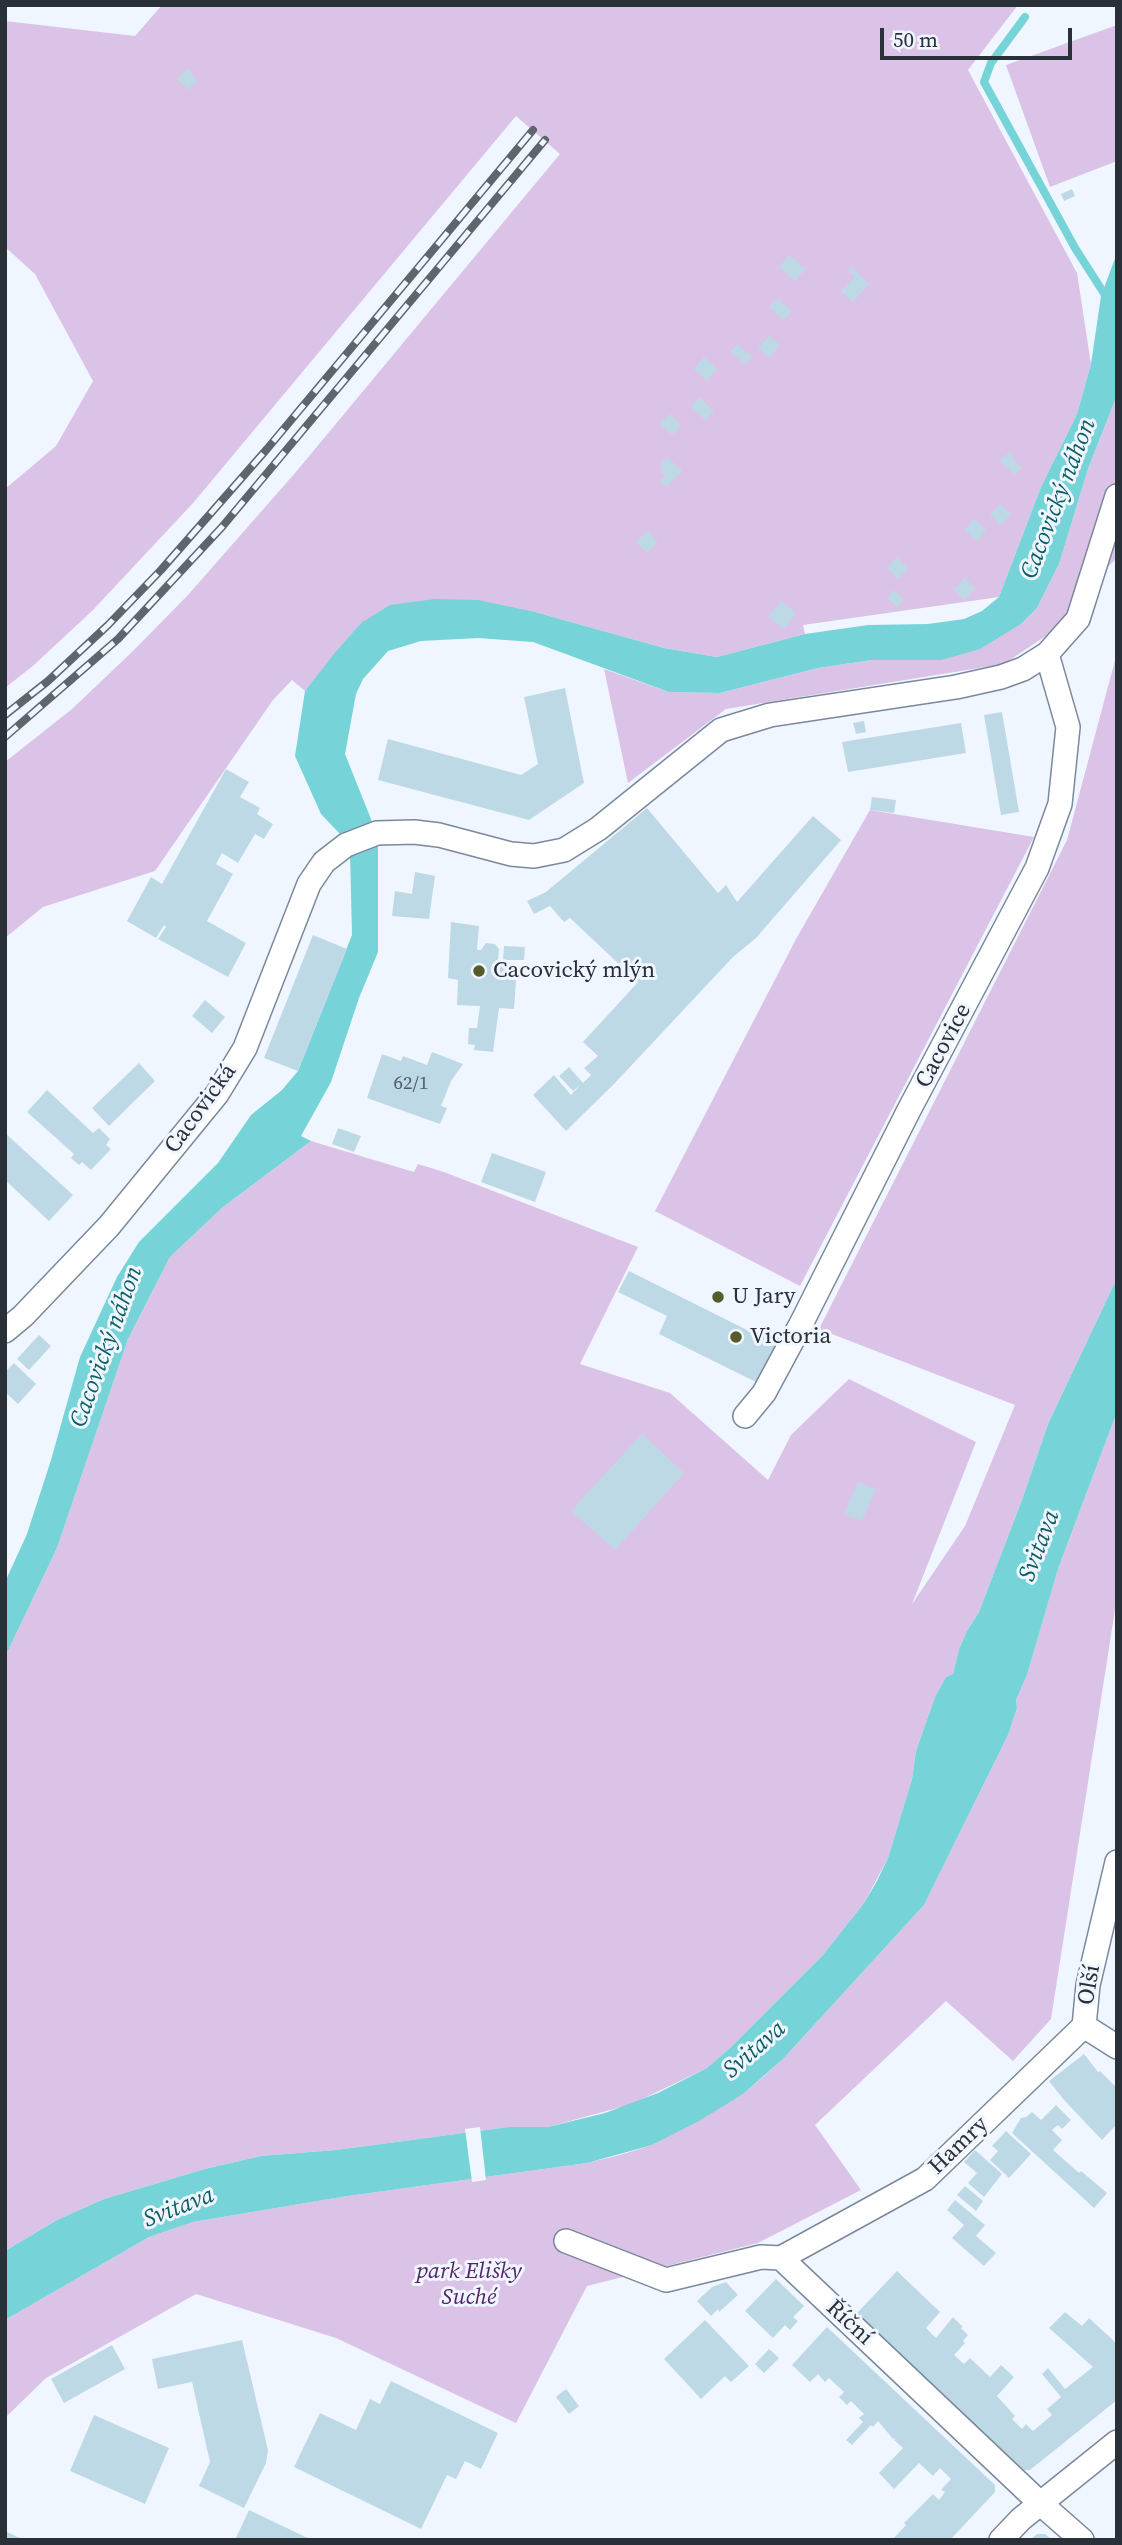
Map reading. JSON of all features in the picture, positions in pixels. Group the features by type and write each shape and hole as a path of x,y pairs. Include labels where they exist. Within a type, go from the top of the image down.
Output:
{"street":[{"path":"1047,654 1078,619 1117,496"},
{"name":"Cacovická","path":"5,1331 23,1316 109,1226 217,1094 245,1048 309,884 324,862 346,845 377,833 439,835 522,855 534,856 564,850 598,829 721,730 770,715 863,702 1001,677 1023,669 1047,654"},
{"name":"Cacovice","path":"745,1416 765,1392 909,1110 1037,868 1060,804 1068,727 1047,654"},
{"name":"Olší","path":"1084,2026 1088,1985 1117,1862"},
{"path":"1084,2026 1117,2047"},
{"name":"Hamry","path":"781,2258 925,2179 1084,2026"},
{"path":"566,2241 666,2280 761,2257 781,2258"},
{"name":"Říční","path":"781,2258 1082,2540"},
{"path":"1001,2540 1021,2519 1117,2442"}],"green space":[{"path":"162,5 1018,5 968,70 1077,273 1091,364 1077,414 1041,487 999,597 803,625 805,634 717,657 664,648 535,612 361,623 305,691 292,680 273,700 155,871 43,907 5,938 5,762 72,709 188,595 295,473 560,154 516,116 194,502 93,610 5,688 5,489 56,446 93,381 35,274 5,247 5,21 135,36"},
{"path":"1117,25 1117,161 1050,187 1006,65"},
{"path":"1117,395 1117,558 1072,602 1059,627 1004,664 726,709 628,783 604,669 669,692 720,693 818,668 872,660 1021,624 1037,608 1059,564 1088,469"},
{"path":"1117,653 1117,1278 1048,1424 979,1612 959,1649 953,1674 946,1677 935,1697 916,1751 912,1779 888,1858 864,1903 823,1955 707,2068 632,2104 548,2127 509,2127 336,2150 261,2156 205,2169 104,2199 57,2220 5,2251 5,1657 57,1548 128,1339 170,1257 223,1207 311,1141 414,1172 418,1164 444,1172 638,1247 580,1364 670,1393 768,1480 791,1435 849,1379 976,1442 912,1604 965,1526 1015,1405 819,1329 1067,840"},
{"path":"870,810 1034,837 800,1286 655,1211 796,939"},
{"name":"park Elišky Suché","path":"1117,1412 1117,1597 1051,2019 1013,2061 946,2001 815,2125 861,2190 758,2243 587,2286 516,2423 336,2338 196,2294 46,2378 5,2418 5,2320 149,2237 193,2222 341,2197 587,2163 620,2155 652,2145 743,2094 783,2059 924,1905 1008,1735 1017,1708 1016,1700 1027,1675 1058,1569"}],"water":[{"name":"Cacovický náhon","path":"1117,253 1117,395 1088,469 1059,564 1037,608 1021,624 980,649 941,660 872,660 818,668 720,693 669,692 533,642 478,638 421,641 388,651 363,679 356,694 345,754 378,842 378,952 359,998 331,1082 301,1136 311,1141 223,1207 170,1257 128,1339 57,1548 5,1657 5,1582 27,1534 80,1357 117,1277 139,1242 218,1163 251,1115 282,1090 298,1071 352,935 350,852 339,833 321,814 295,756 305,691 334,654 361,623 390,605 435,599 478,600 535,612 664,648 717,657 805,634 868,625 928,624 964,619 982,611 999,597 1041,487 1077,414 1091,364 1101,296"},
{"name":"Svitava","path":"1117,1278 1117,1412 1058,1569 1027,1675 1016,1700 1017,1708 1008,1735 924,1905 783,2059 743,2094 652,2145 587,2163 341,2197 193,2222 149,2237 5,2320 5,2251 57,2220 104,2199 205,2169 261,2156 336,2150 509,2127 548,2127 605,2113 658,2093 707,2068 730,2048 823,1955 864,1903 877,1881 888,1858 912,1779 916,1751 935,1697 946,1677 953,1674 959,1649 979,1612 1048,1424"}],"pier":[{"path":"480,2127 486,2180 472,2182 465,2129"}],"building":[{"path":"188,68 197,81 189,90 177,79"},
{"path":"1072,189 1075,196 1064,201 1061,194"},
{"path":"789,255 805,269 795,281 779,267"},
{"path":"852,267 869,284 853,302 841,291 855,277 848,271"},
{"path":"778,299 792,311 783,320 769,307"},
{"path":"769,336 780,345 769,358 758,348"},
{"path":"737,344 752,357 745,364 730,352"},
{"path":"704,357 717,369 707,381 694,369"},
{"path":"699,397 714,411 705,420 691,406"},
{"path":"670,414 681,425 672,435 660,424"},
{"path":"1009,452 1014,457 1012,459 1022,467 1015,475 1000,461"},
{"path":"667,457 682,471 667,487 660,481 665,475 661,471 662,462"},
{"path":"1000,504 1011,514 1001,525 990,515"},
{"path":"974,519 986,530 977,541 965,530"},
{"path":"647,531 658,542 647,553 636,542"},
{"path":"897,557 908,569 898,579 887,568"},
{"path":"965,578 975,589 964,600 954,589"},
{"path":"894,590 904,600 897,607 887,598"},
{"path":"781,601 796,613 784,629 768,617"},
{"path":"565,688 584,783 529,820 378,780 388,739 521,775 538,764 524,697"},
{"path":"1002,712 1019,812 1001,815 984,715"},
{"path":"864,721 866,732 856,734 853,723"},
{"path":"961,723 966,753 848,772 842,742"},
{"path":"226,769 249,782 240,797 260,808 257,814 273,824 264,839 255,834 238,863 222,853 216,864 233,874 207,921 246,943 228,977 158,939 166,927 164,925 156,938 127,921 151,877 162,884"},
{"path":"872,797 896,800 894,813 870,810"},
{"path":"647,808 718,893 726,885 737,902 813,816 841,840 756,938 733,957 566,1131 533,1095 554,1075 571,1095 580,1085 573,1091 559,1076 569,1067 583,1083 591,1075 584,1068 598,1056 583,1042 638,982 570,918 564,922 550,906 534,914 527,901 546,892"},
{"path":"415,872 435,876 429,919 392,916 395,891 412,894"},
{"name":"Cacovický mlýn","path":"451,922 479,926 477,950 481,950 486,943 495,944 499,949 498,962 510,962 509,980 516,980 514,1009 499,1008 493,1052 474,1050 475,1045 468,1044 469,1028 477,1028 480,1006 457,1005 458,980 448,978"},
{"path":"313,935 347,949 298,1071 264,1058"},
{"path":"504,946 525,947 524,960 503,960"},
{"path":"205,1000 225,1017 212,1033 192,1016"},
{"path":"432,1052 463,1064 451,1081 441,1106 447,1108 440,1124 367,1098 382,1054 401,1061 403,1056 427,1065"},
{"path":"139,1063 155,1081 109,1126 92,1108"},
{"path":"47,1090 93,1133 99,1128 110,1139 106,1145 111,1149 91,1170 82,1162 79,1165 71,1158 74,1154 27,1112"},
{"path":"338,1128 361,1136 354,1152 332,1144"},
{"path":"5,1133 73,1195 49,1221 5,1180"},
{"path":"492,1153 546,1172 535,1202 481,1182"},
{"path":"629,1271 757,1335 759,1331 769,1336 768,1340 776,1345 758,1383 659,1334 667,1316 618,1292"},
{"path":"39,1335 51,1346 29,1370 17,1359"},
{"path":"14,1363 36,1384 18,1404 5,1392 5,1372"},
{"path":"642,1434 684,1473 615,1550 571,1511"},
{"path":"858,1482 876,1489 862,1521 844,1514"},
{"path":"1084,2054 1098,2072 1117,2088 1117,2124 1102,2140 1049,2081"},
{"path":"1056,2105 1071,2120 1062,2129 1058,2125 1052,2130 1062,2140 1053,2150 1107,2193 1094,2208 1012,2133 1021,2118 1032,2112 1041,2120"},
{"path":"1006,2131 1031,2154 1009,2178 990,2160 998,2151 992,2146"},
{"path":"975,2150 1002,2174 984,2197 968,2183 977,2173 964,2162"},
{"path":"965,2186 983,2201 976,2211 957,2195"},
{"path":"955,2200 985,2225 976,2236 996,2253 984,2266 952,2238 964,2225 947,2210"},
{"path":"897,2271 940,2312 926,2328 936,2338 953,2317 963,2327 961,2328 968,2335 963,2341 965,2343 954,2355 964,2364 970,2358 990,2377 1001,2365 1014,2377 997,2396 1015,2416 1012,2419 1022,2429 1026,2424 1033,2431 1052,2415 1047,2409 1061,2397 1042,2374 1048,2368 1065,2389 1093,2367 1049,2328 1065,2312 1082,2326 1089,2318 1117,2346 1117,2400 1030,2470 1022,2470 857,2313"},
{"path":"776,2279 804,2306 793,2317 798,2321 790,2330 785,2325 773,2338 745,2311"},
{"path":"726,2282 738,2295 711,2316 697,2301 712,2287"},
{"path":"705,2320 749,2366 731,2382 725,2376 701,2399 664,2359"},
{"path":"827,2327 995,2485 995,2492 950,2540 892,2540 906,2525 904,2523 933,2494 939,2500 945,2492 941,2490 951,2479 940,2468 933,2476 919,2463 894,2489 879,2473 903,2448 894,2440 896,2438 893,2439 878,2421 852,2445 846,2440 863,2422 859,2418 864,2414 851,2401 847,2405 839,2397 844,2392 829,2378 825,2382 818,2374 810,2382 792,2365"},
{"path":"242,2340 268,2450 266,2463 244,2508 199,2486 210,2462 192,2382 158,2389 152,2359"},
{"path":"112,2345 125,2369 64,2403 51,2379"},
{"path":"769,2349 779,2358 764,2373 755,2364"},
{"path":"391,2381 498,2433 481,2469 465,2461 456,2479 447,2475 421,2529 294,2467 320,2413 356,2430 370,2399 380,2404"},
{"path":"566,2389 579,2406 569,2414 556,2397"},
{"path":"94,2415 169,2448 145,2504 70,2471"},
{"path":"249,2510 312,2540 235,2540"},
{"path":"5,2531 24,2540 5,2540"},
{"path":"1037,2534 1045,2534 1052,2540 1030,2540"}],"waterway":[{"path":"1025,17 991,63 984,82 1075,248 1107,298"}],"railway":[{"path":"5,715 48,681 161,570 267,449 533,130"},
{"path":"5,737 118,639 222,527 545,140"}],"place":[{"name":"Cacovický mlýn","path":"479,971"},
{"name":"U Jary","path":"718,1297"},
{"name":"Victoria","path":"736,1337"}]}
